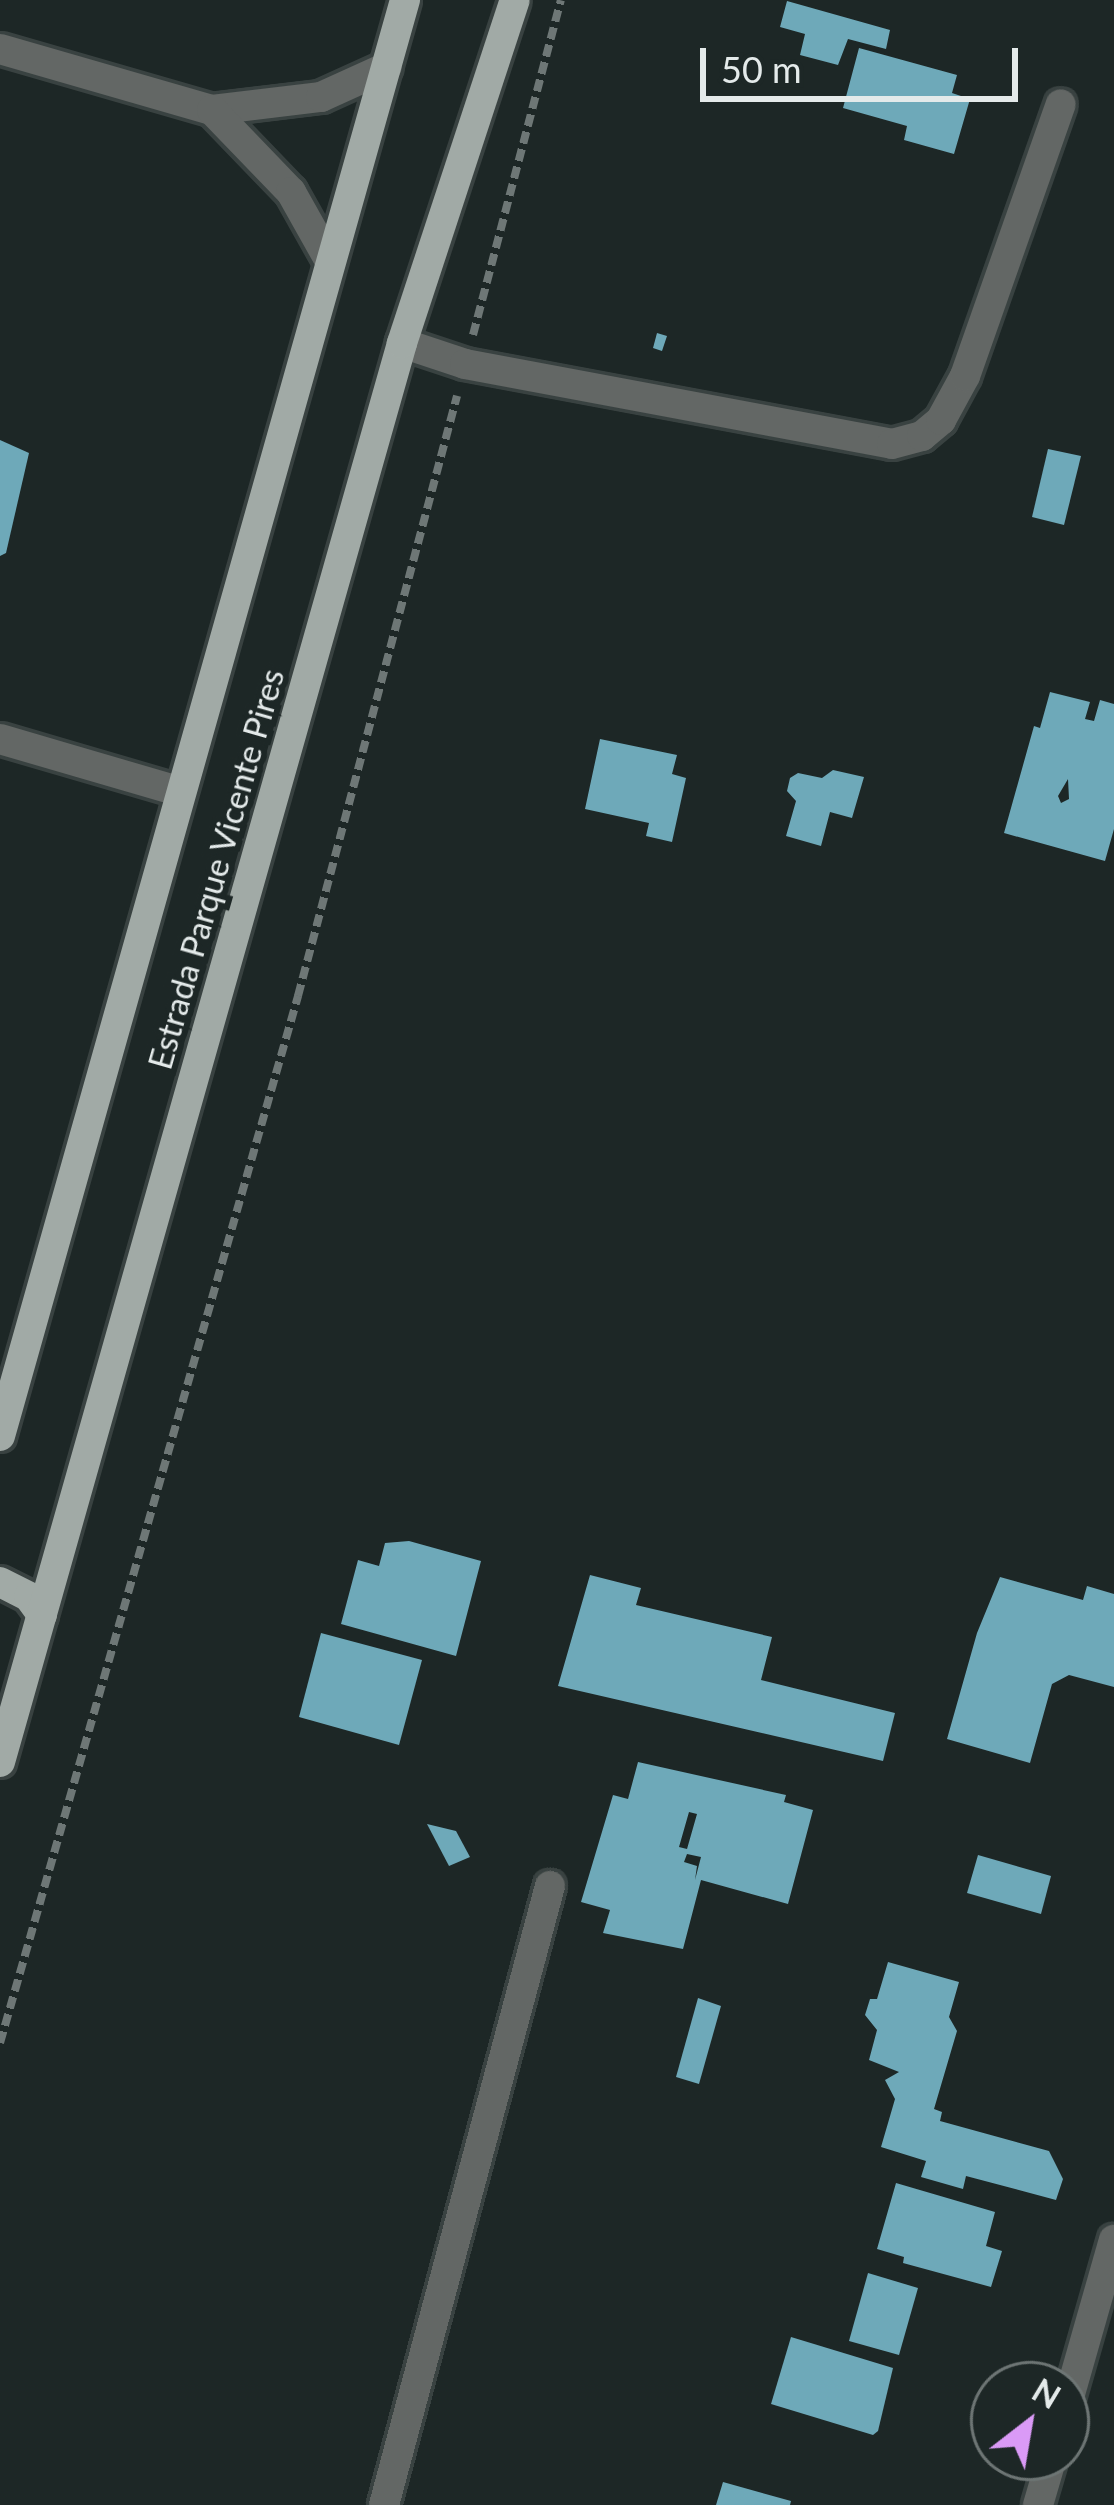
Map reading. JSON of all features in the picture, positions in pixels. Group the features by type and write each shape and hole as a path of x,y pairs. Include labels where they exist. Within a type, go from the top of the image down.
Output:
{"main road":[{"name":"Estrada Parque Vicente Pires","path":"2,1419 405,0"},
{"name":"Estrada Parque Vicente Pires","path":"0,1762 402,343 515,0"},
{"path":"0,1582 29,1597 41,1615"}],"street":[{"path":"0,49 212,110 320,98 387,67"},
{"path":"402,343 466,364 892,444 922,436 940,420 965,376 1061,104"},
{"path":"212,110 292,192 328,258"},
{"path":"0,740 178,791"},
{"path":"384,2505 550,1886"},
{"path":"1079,2361 1114,2240"}],"path":[{"path":"0,2043 291,1019 561,0"}],"building":[{"path":"787,1 890,30 886,49 848,39 838,65 800,55 805,34 780,27"},
{"path":"859,48 957,75 952,93 970,99 954,154 904,140 907,126 843,108"},
{"path":"657,333 667,336 662,351 653,348"},
{"path":"0,440 29,453 6,553 0,556"},
{"path":"1048,449 1081,456 1064,525 1032,517"},
{"path":"1050,692 1090,702 1085,719 1094,721 1100,700 1114,704 1114,829 1105,861 1004,833 1034,726 1040,728","holes":["1068,779 1069,799 1061,803 1058,796"]},
{"path":"600,739 677,755 672,774 686,778 672,842 646,836 649,823 585,809"},
{"path":"833,770 864,777 852,818 830,812 821,846 786,836 796,801 787,791 790,778 798,773 822,778"},
{"path":"409,1541 481,1561 456,1656 341,1624 358,1560 379,1566 385,1543"},
{"path":"590,1575 641,1588 636,1605 772,1637 761,1680 895,1713 883,1761 558,1686"},
{"path":"1000,1577 1083,1600 1087,1586 1114,1594 1114,1687 1069,1675 1052,1684 1030,1763 947,1739 977,1633"},
{"path":"321,1633 422,1660 399,1745 299,1717"},
{"path":"638,1762 786,1795 784,1802 813,1810 788,1904 701,1880 683,1949 603,1933 610,1910 581,1902 613,1795 628,1799","holes":["689,1812 697,1814 687,1849 679,1847","687,1854 701,1857 695,1880 697,1866 684,1862"]},
{"path":"427,1824 456,1831 470,1857 449,1866"},
{"path":"978,1855 1051,1876 1041,1914 967,1893"},
{"path":"888,1962 959,1982 949,2017 957,2031 934,2109 942,2112 940,2121 1049,2151 1063,2179 1056,2200 966,2176 963,2189 921,2177 926,2161 881,2147 895,2099 885,2080 899,2072 869,2060 877,2030 865,2015 870,1999 877,1999"},
{"path":"698,1998 721,2006 699,2084 676,2077"},
{"path":"896,2183 995,2212 986,2246 1002,2251 991,2287 903,2263 904,2257 877,2249"},
{"path":"868,2273 918,2288 899,2355 849,2341"},
{"path":"791,2337 893,2368 878,2431 873,2435 771,2404"},
{"path":"723,2482 791,2501 790,2505 716,2505"}]}
